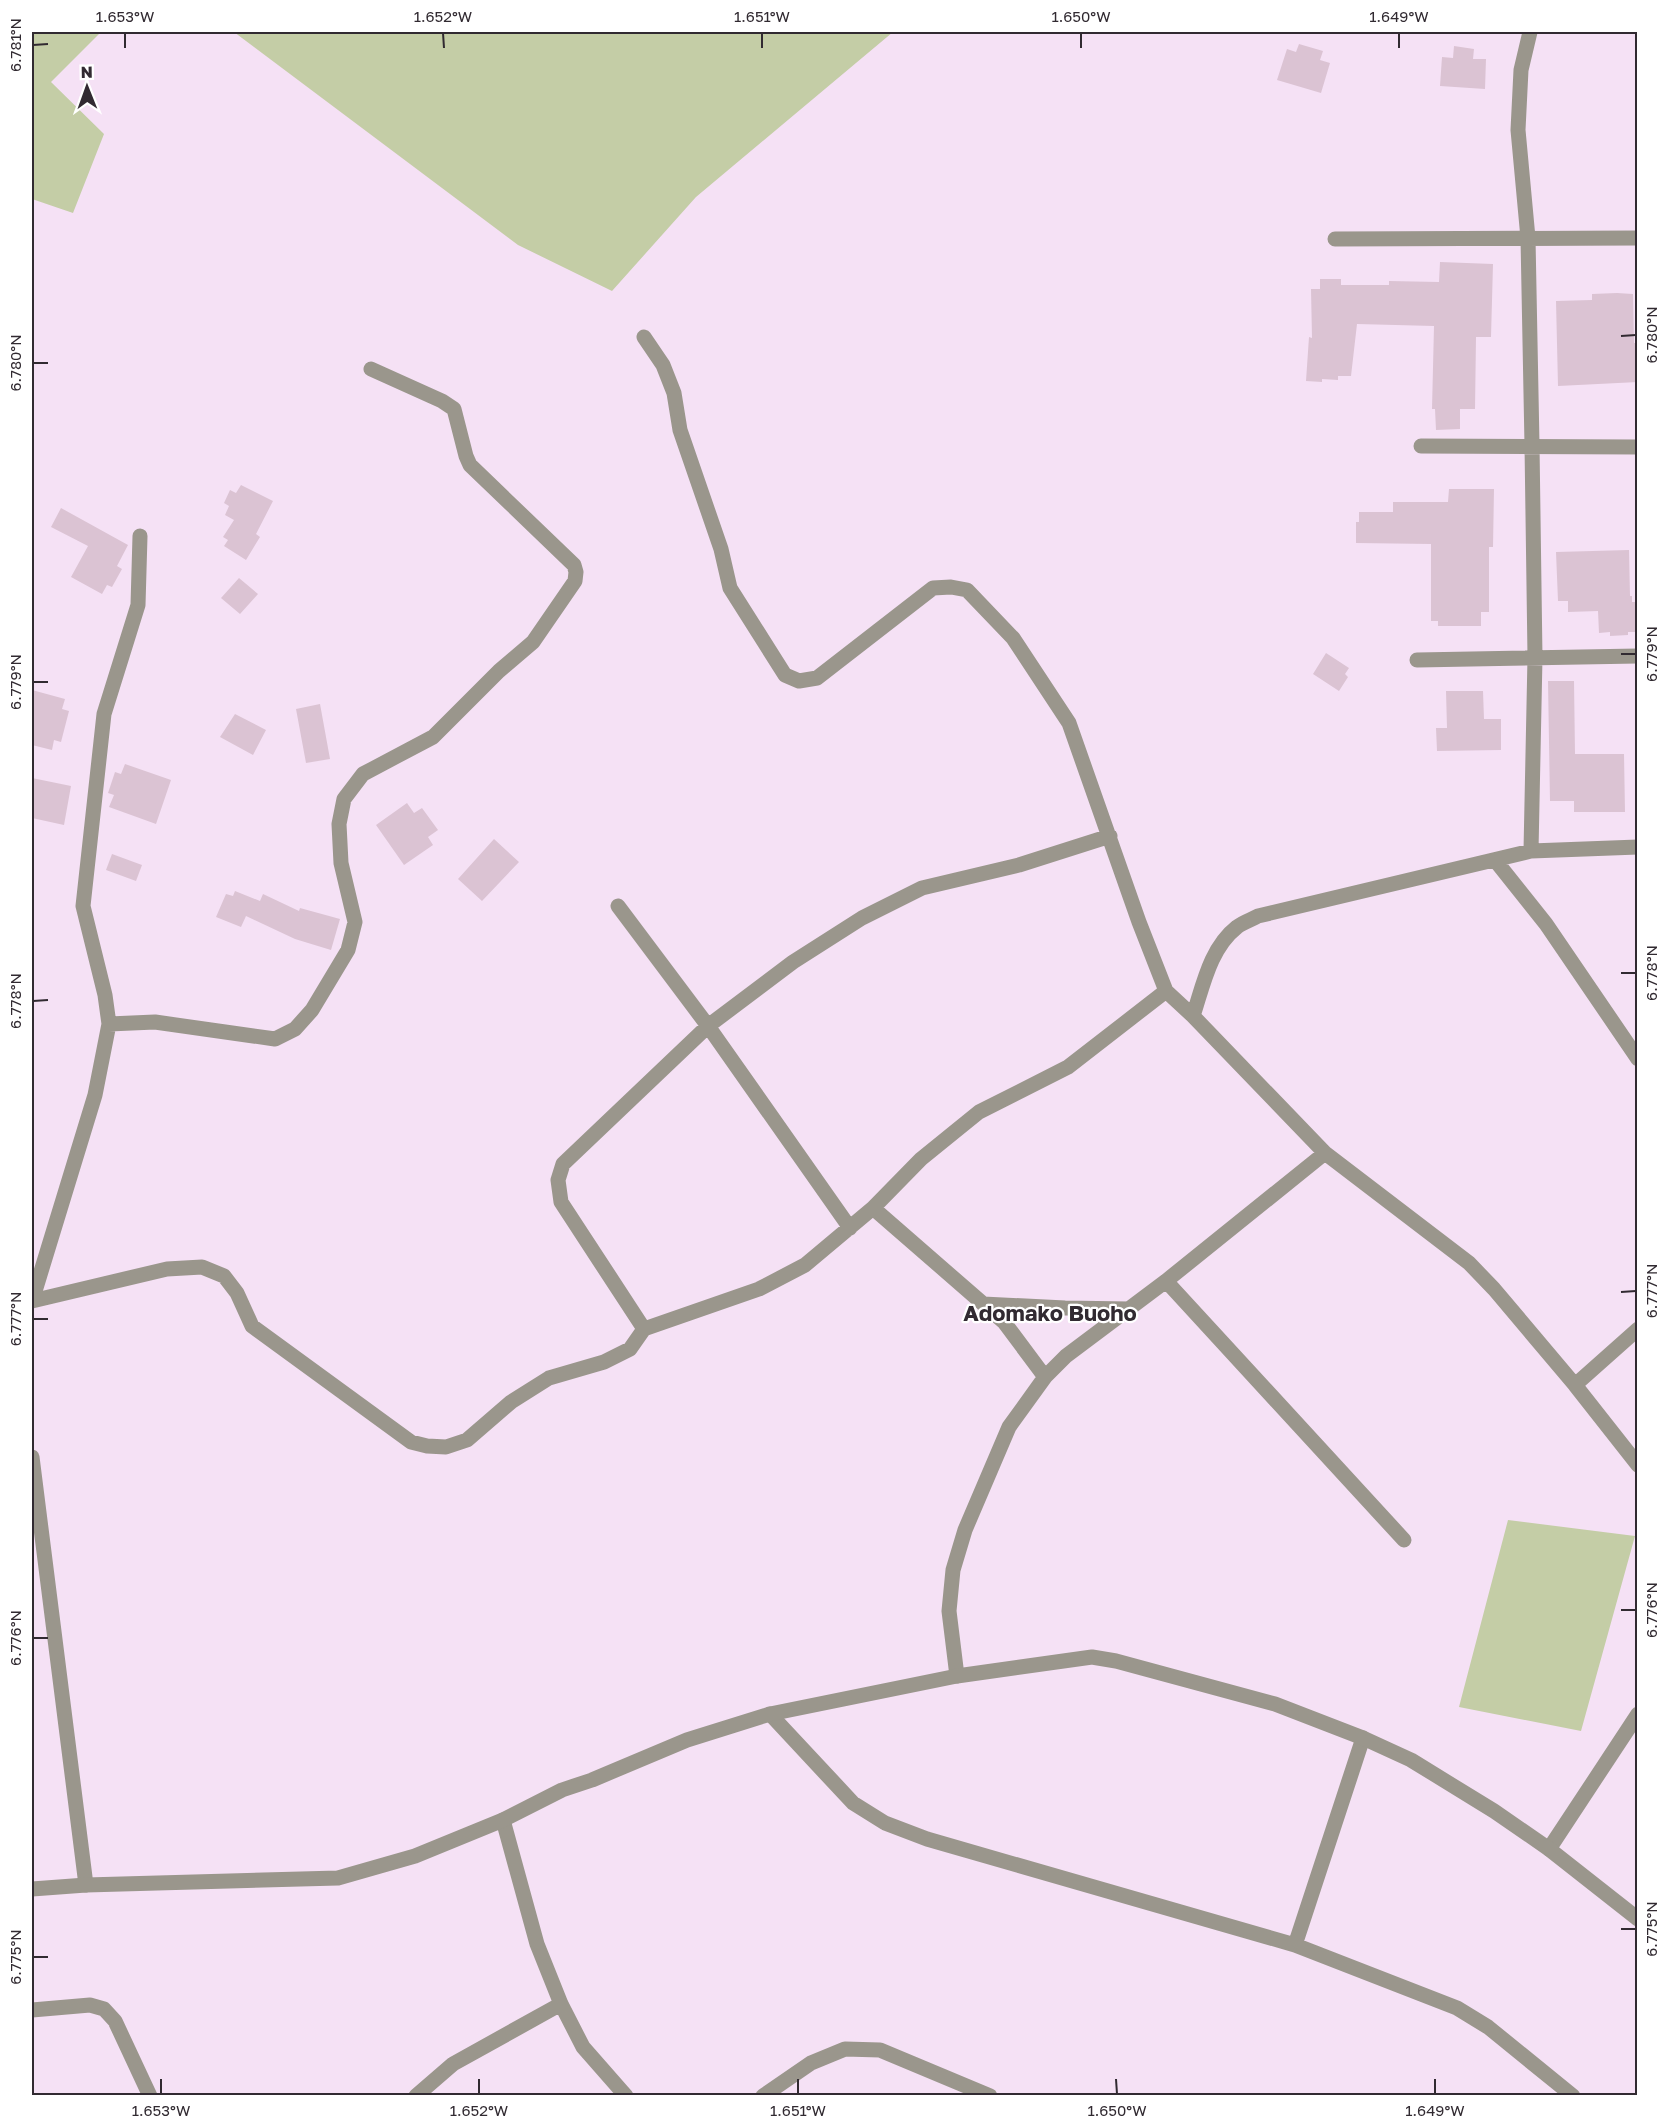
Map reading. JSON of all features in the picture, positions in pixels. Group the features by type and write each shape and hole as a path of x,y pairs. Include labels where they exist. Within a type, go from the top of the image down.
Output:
{"street":[{"path":"1530,32 1521,70 1518,130 1528,238 1532,446 1535,657 1531,851"},
{"path":"1335,238 1638,238"},
{"path":"644,337 663,365 674,393 680,430 721,549 730,588 785,675 798,681 817,678 933,588 951,587 967,590 1013,638 1069,723 1139,922 1166,991 1325,1153 1469,1263 1494,1289 1575,1385 1638,1465"},
{"path":"109,1024 155,1022 275,1039 295,1029 312,1010 348,950 355,922 341,863 339,824 344,799 363,774 433,737 499,671 533,642 575,581 574,565 470,465 454,410 442,401 371,369"},
{"path":"1421,446 1638,447"},
{"path":"32,1301 95,1095 109,1024 105,995 83,906 104,714 138,605 140,536"},
{"path":"1417,660 1638,656"},
{"path":"644,1329 561,1202 558,1180 563,1164 708,1026 793,962 852,924 922,888 1019,865 1110,836"},
{"path":"1193,1016 1206,975 1218,948 1237,927 1258,916 1531,851 1638,847"},
{"path":"1495,860 1546,924 1638,1059"},
{"path":"618,906 708,1026 850,1228"},
{"path":"32,1301 167,1269 202,1267 224,1276 237,1293 252,1326 411,1442 447,1447 467,1440 511,1402 549,1378 604,1362 630,1349 644,1329 759,1289 805,1265 873,1208 921,1159 979,1112 1068,1067 1166,991"},
{"path":"957,1676 949,1611 953,1570 965,1530 1009,1427 1045,1377 1066,1356 1166,1281 1325,1153"},
{"path":"873,1208 1004,1322 1045,1377"},
{"path":"1166,1281 1404,1540"},
{"path":"983,1304 1129,1309"},
{"path":"1575,1385 1638,1329"},
{"path":"32,1457 86,1885"},
{"path":"32,1889 86,1885 338,1878 415,1856 503,1820 562,1790 592,1780 687,1740 770,1714 957,1676 1092,1657 1127,1664 1275,1704 1363,1738 1411,1760 1494,1811 1550,1849 1638,1919"},
{"path":"1550,1849 1638,1713"},
{"path":"770,1714 853,1803 885,1823 927,1839 1295,1945 1457,2008 1488,2027 1573,2096"},
{"path":"1295,1945 1363,1738"},
{"path":"503,1820 537,1944 561,2004 584,2047 626,2096"},
{"path":"416,2096 453,2064 561,2004"},
{"path":"32,2010 90,2005 104,2009 115,2021 150,2096"},
{"path":"763,2096 811,2063 845,2049 880,2050 990,2096"}],"green space":[{"path":"32,32 101,32 51,82 104,134 73,213 32,199"},
{"path":"234,32 893,32 696,197 612,291 518,245"},
{"path":"1508,1520 1635,1536 1581,1731 1459,1707"}],"building":[{"path":"1299,44 1323,51 1320,60 1330,63 1321,93 1277,80 1287,49 1296,52"},
{"path":"1454,46 1474,49 1473,59 1486,59 1485,89 1440,86 1442,57 1453,58"},
{"path":"1440,262 1493,264 1491,337 1476,337 1475,409 1460,409 1460,429 1436,430 1435,409 1432,409 1434,326 1357,324 1351,376 1338,376 1338,380 1322,379 1322,382 1306,381 1309,337 1312,338 1311,289 1320,289 1320,279 1341,279 1341,285 1389,285 1389,281 1439,282"},
{"path":"1592,294 1633,294 1634,343 1638,343 1638,382 1558,386 1556,301 1592,300"},
{"path":"241,485 273,501 256,534 260,537 246,560 224,546 228,540 223,537 234,520 225,515 229,506 224,503 230,490 236,493"},
{"path":"1449,489 1494,489 1493,547 1489,547 1489,612 1481,612 1481,626 1438,626 1438,621 1431,621 1431,544 1356,543 1356,522 1359,522 1359,512 1393,512 1393,502 1448,502"},
{"path":"61,508 128,545 117,566 122,569 112,587 107,585 102,594 71,577 88,546 51,527"},
{"path":"1629,550 1630,596 1632,596 1632,602 1638,602 1638,632 1610,636 1610,632 1599,633 1598,611 1568,612 1568,601 1558,601 1556,552"},
{"path":"239,578 258,594 240,614 221,598"},
{"path":"1326,653 1349,668 1345,674 1348,677 1339,691 1313,674"},
{"path":"1548,681 1574,681 1575,754 1624,754 1625,812 1574,812 1574,801 1550,801"},
{"path":"32,690 65,699 62,709 69,711 61,742 54,740 52,750 32,745"},
{"path":"1446,691 1483,691 1484,719 1501,719 1501,750 1437,751 1436,728 1447,728"},
{"path":"320,704 330,759 306,763 296,709"},
{"path":"235,714 266,730 253,755 220,737"},
{"path":"125,764 171,780 156,824 109,807 114,795 108,793 115,772 121,774"},
{"path":"32,778 71,786 64,825 32,818"},
{"path":"407,803 414,813 422,808 438,830 428,837 433,845 404,865 376,825"},
{"path":"494,839 519,862 482,901 458,879"},
{"path":"112,854 142,865 136,881 106,870"},
{"path":"235,891 260,901 263,894 299,911 300,908 340,919 331,950 295,939 246,916 241,927 216,917 226,894 233,896"}],"district":[{"name":"Adomako Buoho","path":"1050,1313"}]}
